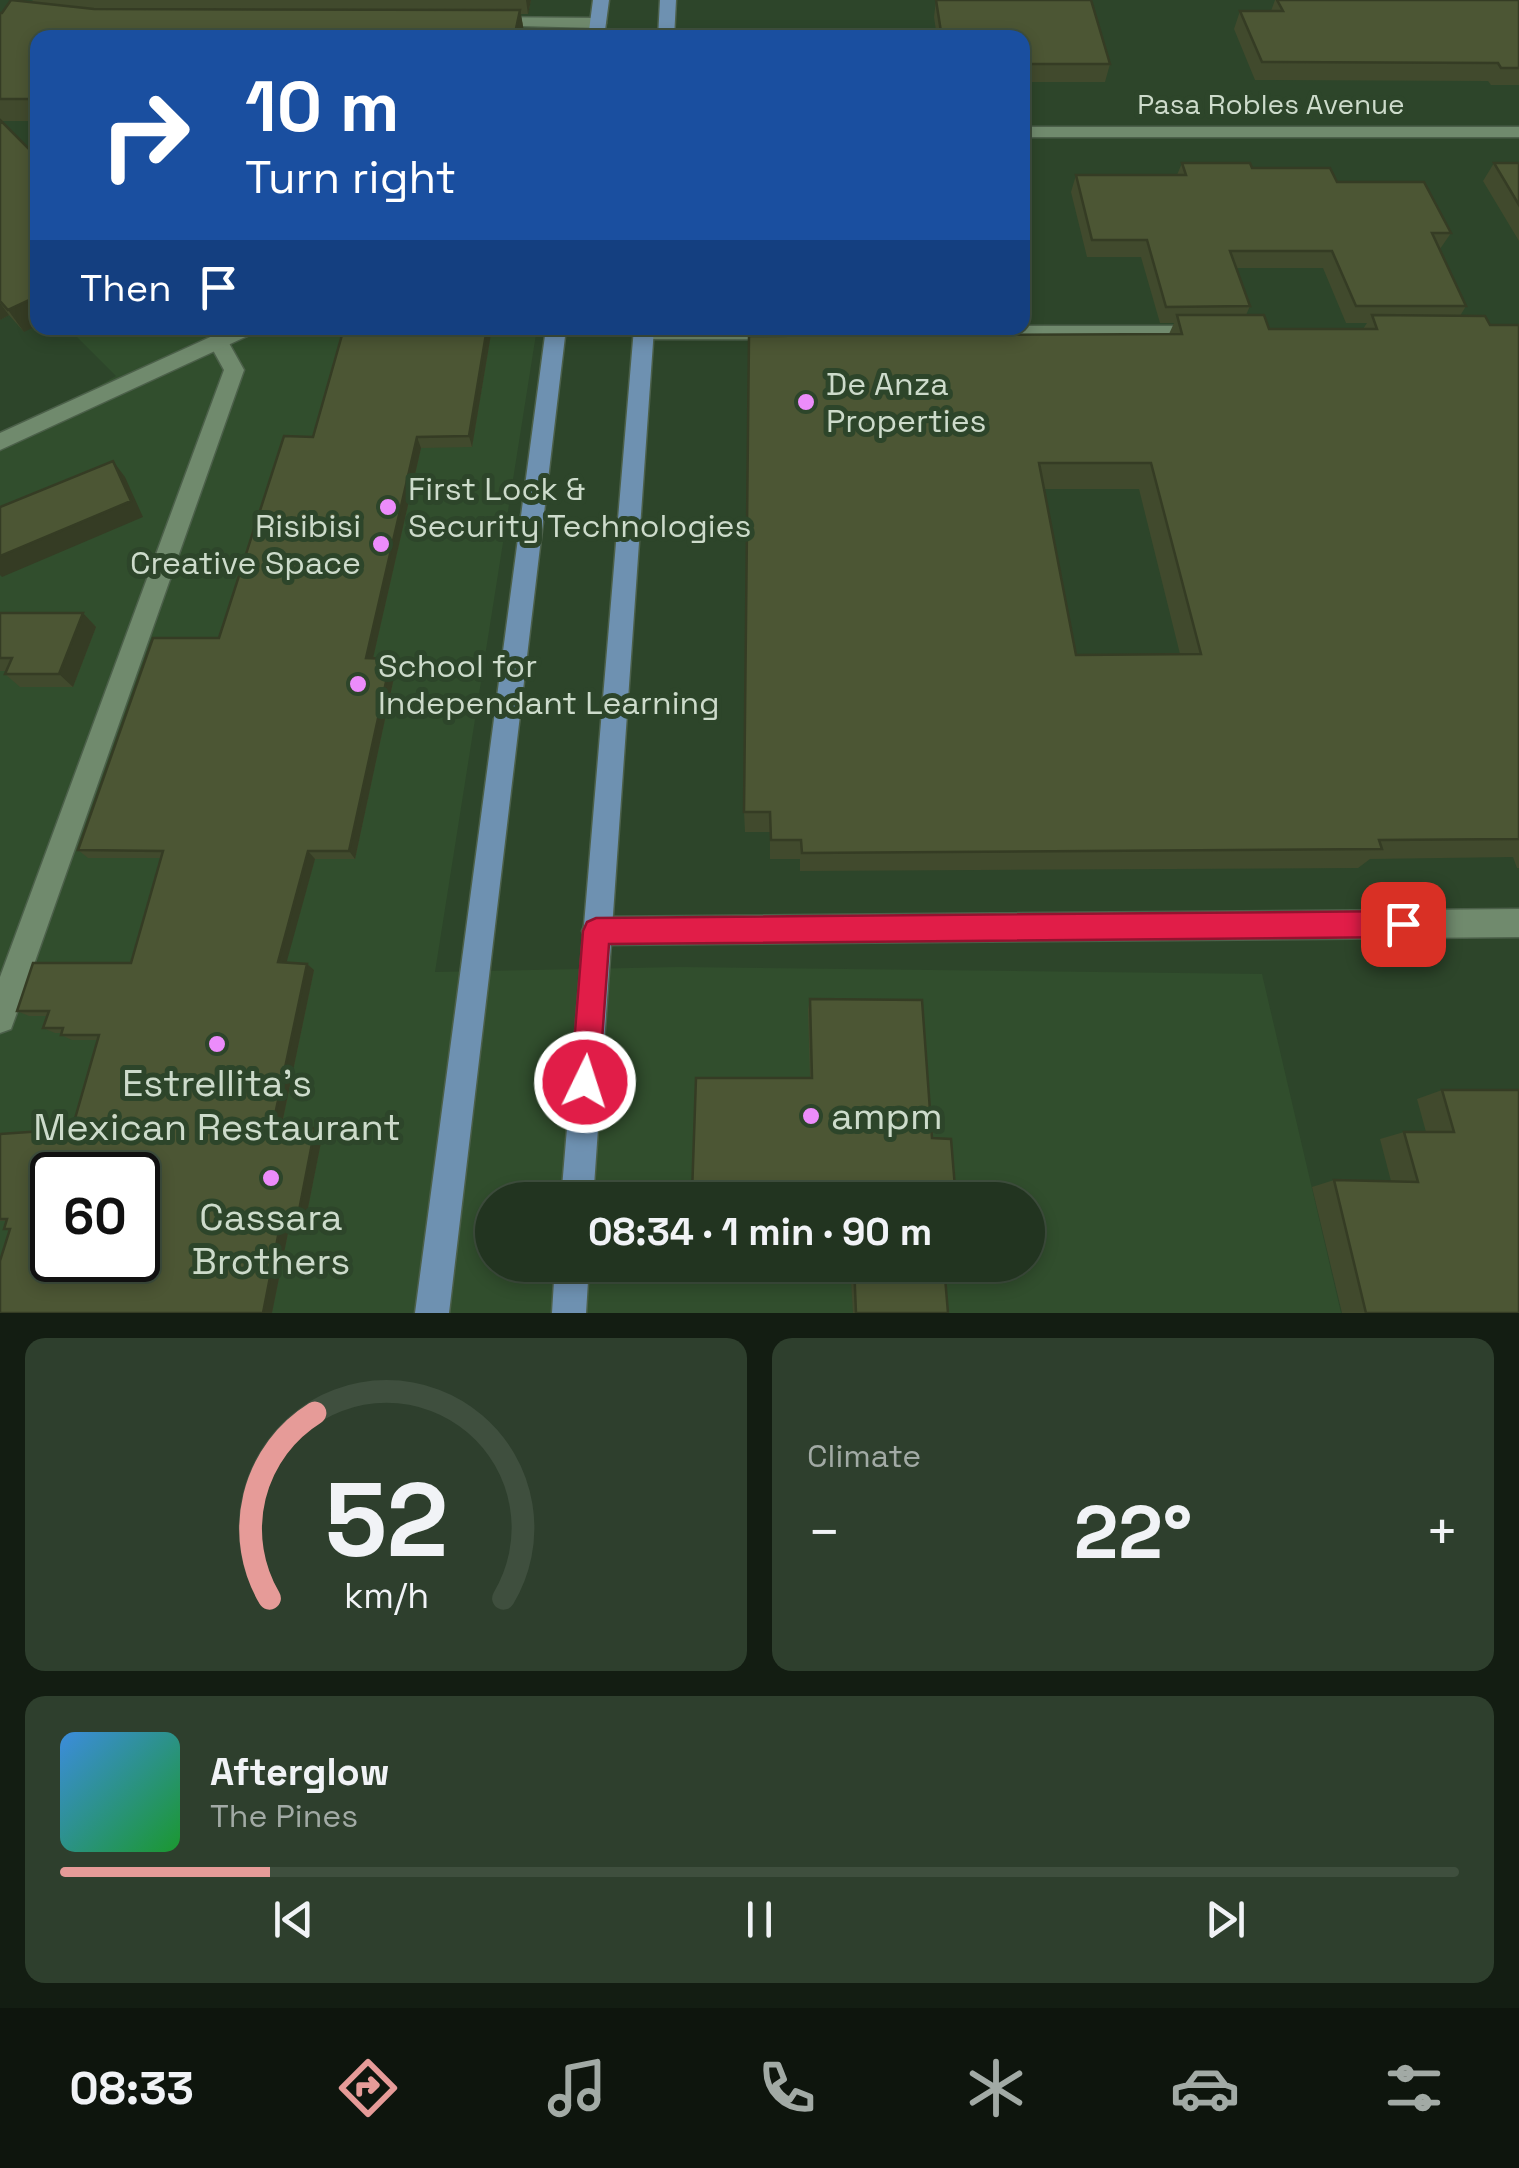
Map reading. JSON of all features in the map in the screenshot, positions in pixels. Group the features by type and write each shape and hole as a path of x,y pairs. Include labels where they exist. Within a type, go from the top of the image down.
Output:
{"main road":[{"path":"597,30 601,0"},
{"path":"666,30 668,0"},
{"path":"432,1313 555,335"},
{"path":"577,1182 644,335"},
{"path":"568,1313 571,1282"}],"street":[{"path":"463,22 597,30"},
{"name":"Pasa Robles Avenue","path":"1030,132 1519,132"},
{"path":"1030,332 1226,333"},
{"path":"0,442 231,335"},
{"path":"0,1018 234,370 218,341"},
{"path":"596,931 1519,923"}],"shaded area":[{"path":"75,335 536,335 435,972 679,967 1262,974 1341,1313 0,1313 0,441 116,376"}],"building":[{"path":"11,0 94,9 520,10 516,30 30,30 30,99 0,99 2,13"},
{"path":"936,0 1091,0 1110,64 1030,64 1030,30 941,30"},
{"path":"1277,0 1519,0 1519,68 1501,68 1498,63 1262,62 1240,11 1283,11"},
{"path":"0,120 30,150 30,300 8,310 0,301"},
{"path":"1182,163 1330,168 1337,182 1424,182 1451,233 1432,233 1466,306 1356,306 1332,251 1230,251 1250,306 1166,307 1147,240 1092,240 1076,175 1186,175"},
{"path":"1494,163 1519,163 1519,205"},
{"path":"1177,315 1264,315 1269,329 1377,329 1372,315 1485,316 1490,325 1519,325 1519,839 1379,840 1382,849 802,853 801,840 771,840 770,812 744,812 749,336 1182,334","holes":["1039,463 1151,463 1201,654 1076,655"]},
{"path":"342,335 486,335 469,436 417,437 366,658 391,659 349,851 308,851 278,962 307,964 272,1129 315,1128 296,1226 280,1226 263,1313 0,1313 0,1261 10,1229 4,1229 7,1219 0,1219 0,1134 72,1129 99,1035 61,1035 63,1028 43,1028 49,1011 17,1011 33,963 131,963 163,851 78,850 153,638 219,638 284,436 313,437"},
{"path":"113,461 131,501 0,556 0,507"},
{"path":"0,613 83,613 59,674 5,674 12,658 0,658"},
{"name":"ampm","path":"810,999 922,1000 932,1138 951,1139 955,1182 692,1182 696,1078 812,1078"},
{"path":"1442,1090 1519,1090 1519,1313 1366,1313 1334,1180 1418,1182 1404,1132 1454,1132"},
{"path":"855,1282 945,1282 948,1313 856,1313"}],"place":[{"name":"De Anza Properties","path":"806,402"},
{"name":"First Lock & Security Technologies","path":"388,507"},
{"name":"Risibisi Creative Space","path":"381,544"},
{"name":"School for Independant Learning","path":"358,684"},
{"name":"Estrellita's Mexican Restaurant","path":"217,1044"},
{"name":"ampm","path":"811,1116"},
{"name":"Cassara Brothers","path":"271,1178"}],"route":[{"path":"585,1082 596,931 1403,924"}]}
